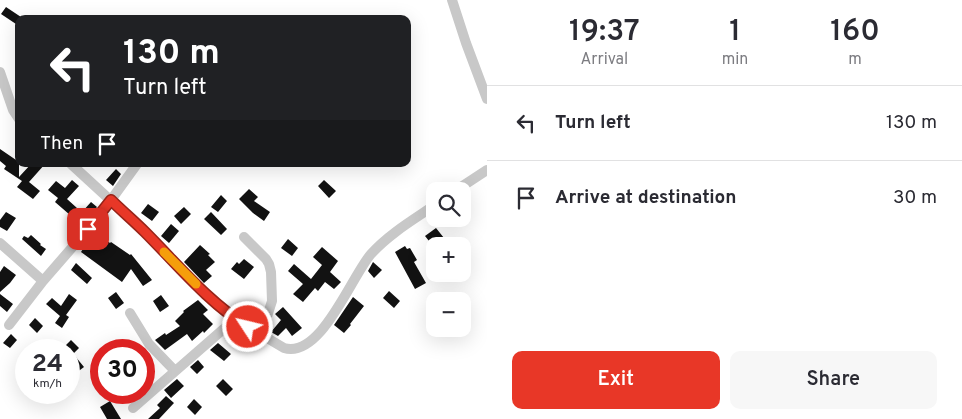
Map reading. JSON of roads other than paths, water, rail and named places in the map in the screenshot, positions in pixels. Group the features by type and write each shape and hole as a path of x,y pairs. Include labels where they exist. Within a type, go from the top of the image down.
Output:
{"street":[{"path":"452,0 487,99"},
{"path":"0,72 12,110 15,114"},
{"path":"74,167 145,232 217,305 262,336 290,350 301,348 325,326 336,312 361,267 371,254 400,228 426,211"},
{"path":"9,326 43,281 111,200 135,167"},
{"path":"469,182 487,170"},
{"path":"244,237 266,259 271,272 272,301 262,336"},
{"path":"0,243 43,281"},
{"path":"130,313 149,344 175,371"},
{"path":"133,408 235,319"}]}
